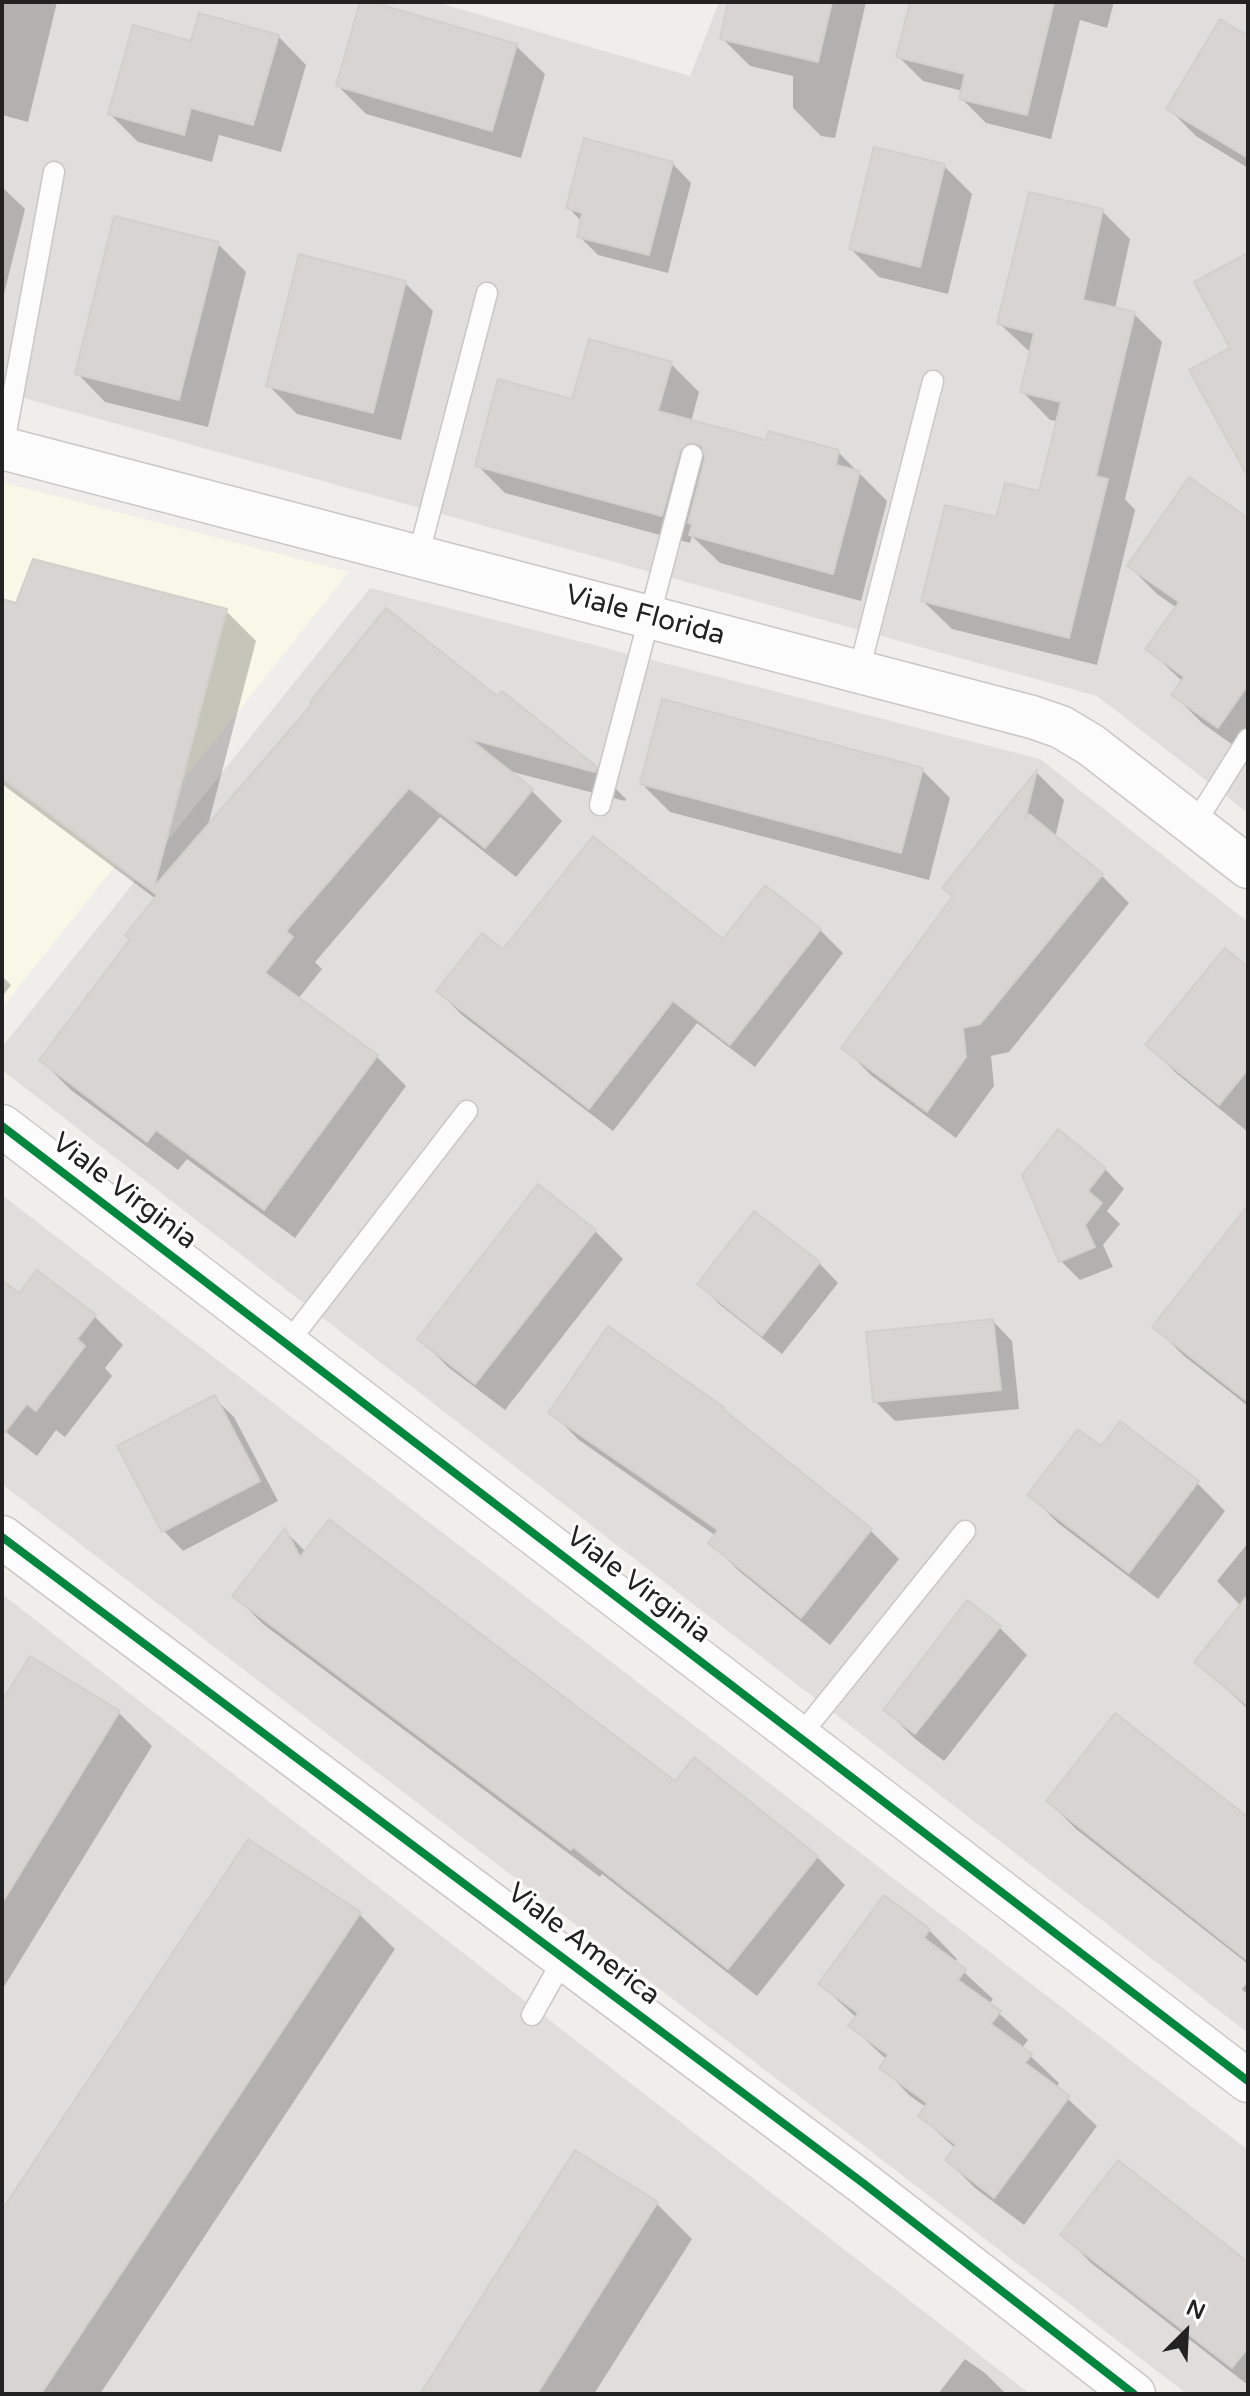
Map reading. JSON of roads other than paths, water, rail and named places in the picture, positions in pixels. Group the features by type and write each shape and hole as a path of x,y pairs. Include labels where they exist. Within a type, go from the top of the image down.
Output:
{"street":[{"name":"Viale Florida","path":"3,449 1032,717 1061,727 1091,745 1248,867"},
{"name":"Viale Virginia","path":"2,1126 1248,2081"},
{"name":"Viale America","path":"2,1537 863,2183 1134,2394"}],"lane":[{"path":"3,449 54,172"},
{"path":"418,557 487,293"},
{"path":"859,671 933,381"},
{"path":"600,805 692,455"},
{"path":"1194,825 1248,739"},
{"path":"287,1344 467,1111"},
{"path":"799,1737 965,1531"},
{"path":"532,2015 564,1958"}]}
